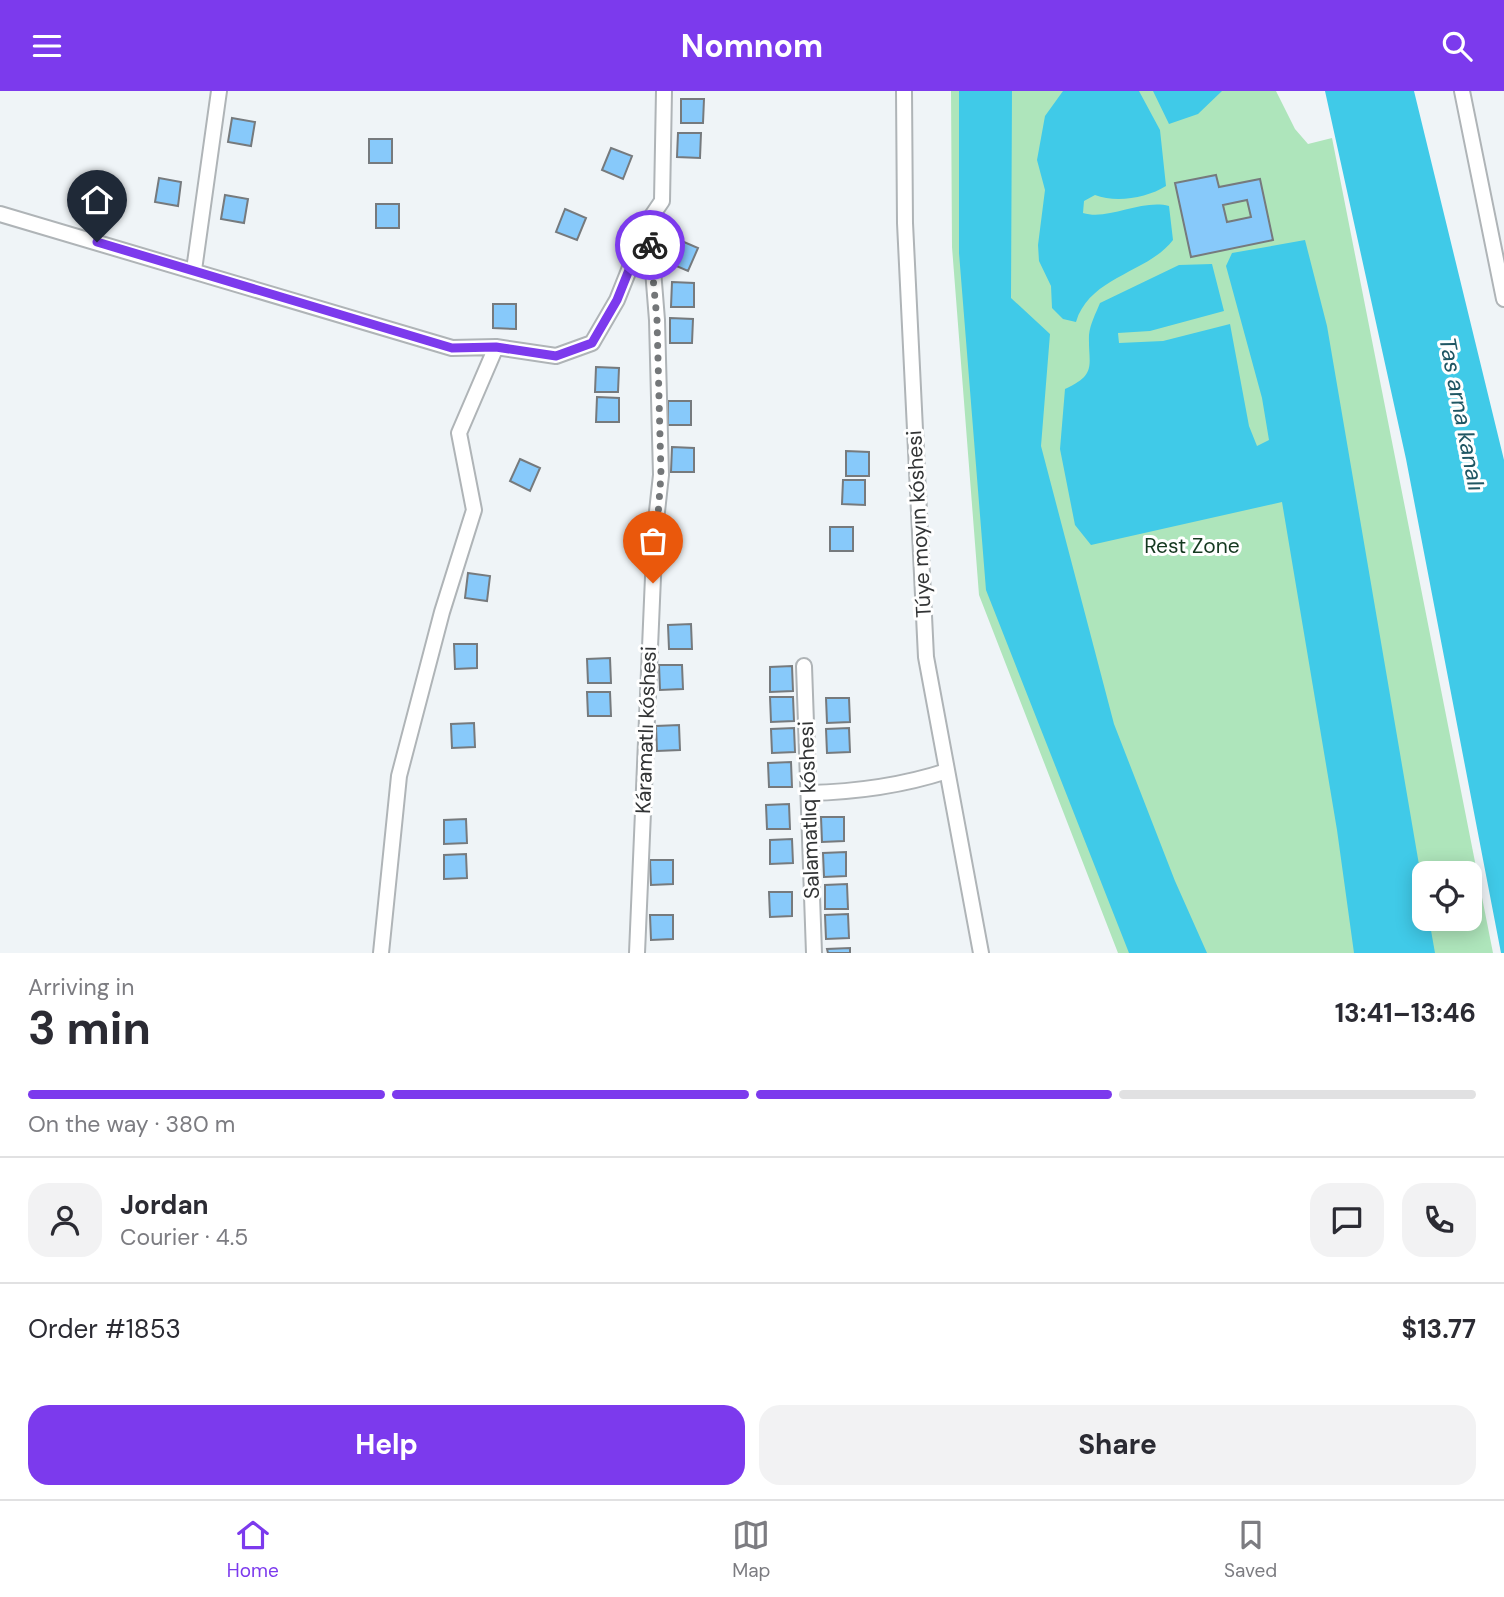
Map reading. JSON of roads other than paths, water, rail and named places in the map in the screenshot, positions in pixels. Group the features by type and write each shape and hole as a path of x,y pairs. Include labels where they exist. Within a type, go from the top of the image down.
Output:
{"street":[{"path":"194,270 219,91"},
{"name":"Káramatlı kóshesi","path":"636,953 654,544 661,475 657,320 649,220 662,201 664,91"},
{"name":"Túye moyın kóshesi","path":"904,91 905,223 926,657 981,953"},
{"path":"1462,91 1504,299"},
{"path":"0,214 452,348 496,347 556,356 592,343 617,300 649,220"},
{"path":"381,953 399,776 442,612 474,510 459,433 496,347"},
{"name":"Salamatlıq kóshesi","path":"804,666 814,953"},
{"path":"807,793 855,792 917,781 947,771"}],"water":[{"path":"959,91 1012,91 1011,298 1050,334 1041,446 1114,724 1175,881 1207,953 1129,953 986,590 959,253"},
{"path":"1063,91 1139,91 1160,130 1166,186 1150,194 1131,198 1112,199 1095,195 1084,201 1083,213 1093,215 1147,205 1169,206 1173,240 1149,260 1094,294 1083,307 1076,322 1063,319 1052,308 1051,286 1039,261 1038,245 1045,190 1037,160 1045,116"},
{"path":"1153,91 1222,91 1198,114 1169,124"},
{"name":"Tas arna kanalı","path":"1325,91 1414,91 1504,460 1504,953 1501,953 1406,459"},
{"path":"1305,240 1327,326 1418,861 1412,861 1412,931 1431,931 1435,953 1354,953 1337,830 1282,502 1091,545 1075,525 1060,449 1065,389 1083,378 1089,368 1089,335 1093,319 1100,303 1179,265 1212,264 1224,311 1150,331 1118,333 1119,343 1163,341 1230,324 1249,426 1257,446 1269,440 1262,398 1226,266 1232,253"}],"park label":[{"name":"Rest Zone","path":"1192,546"}]}
